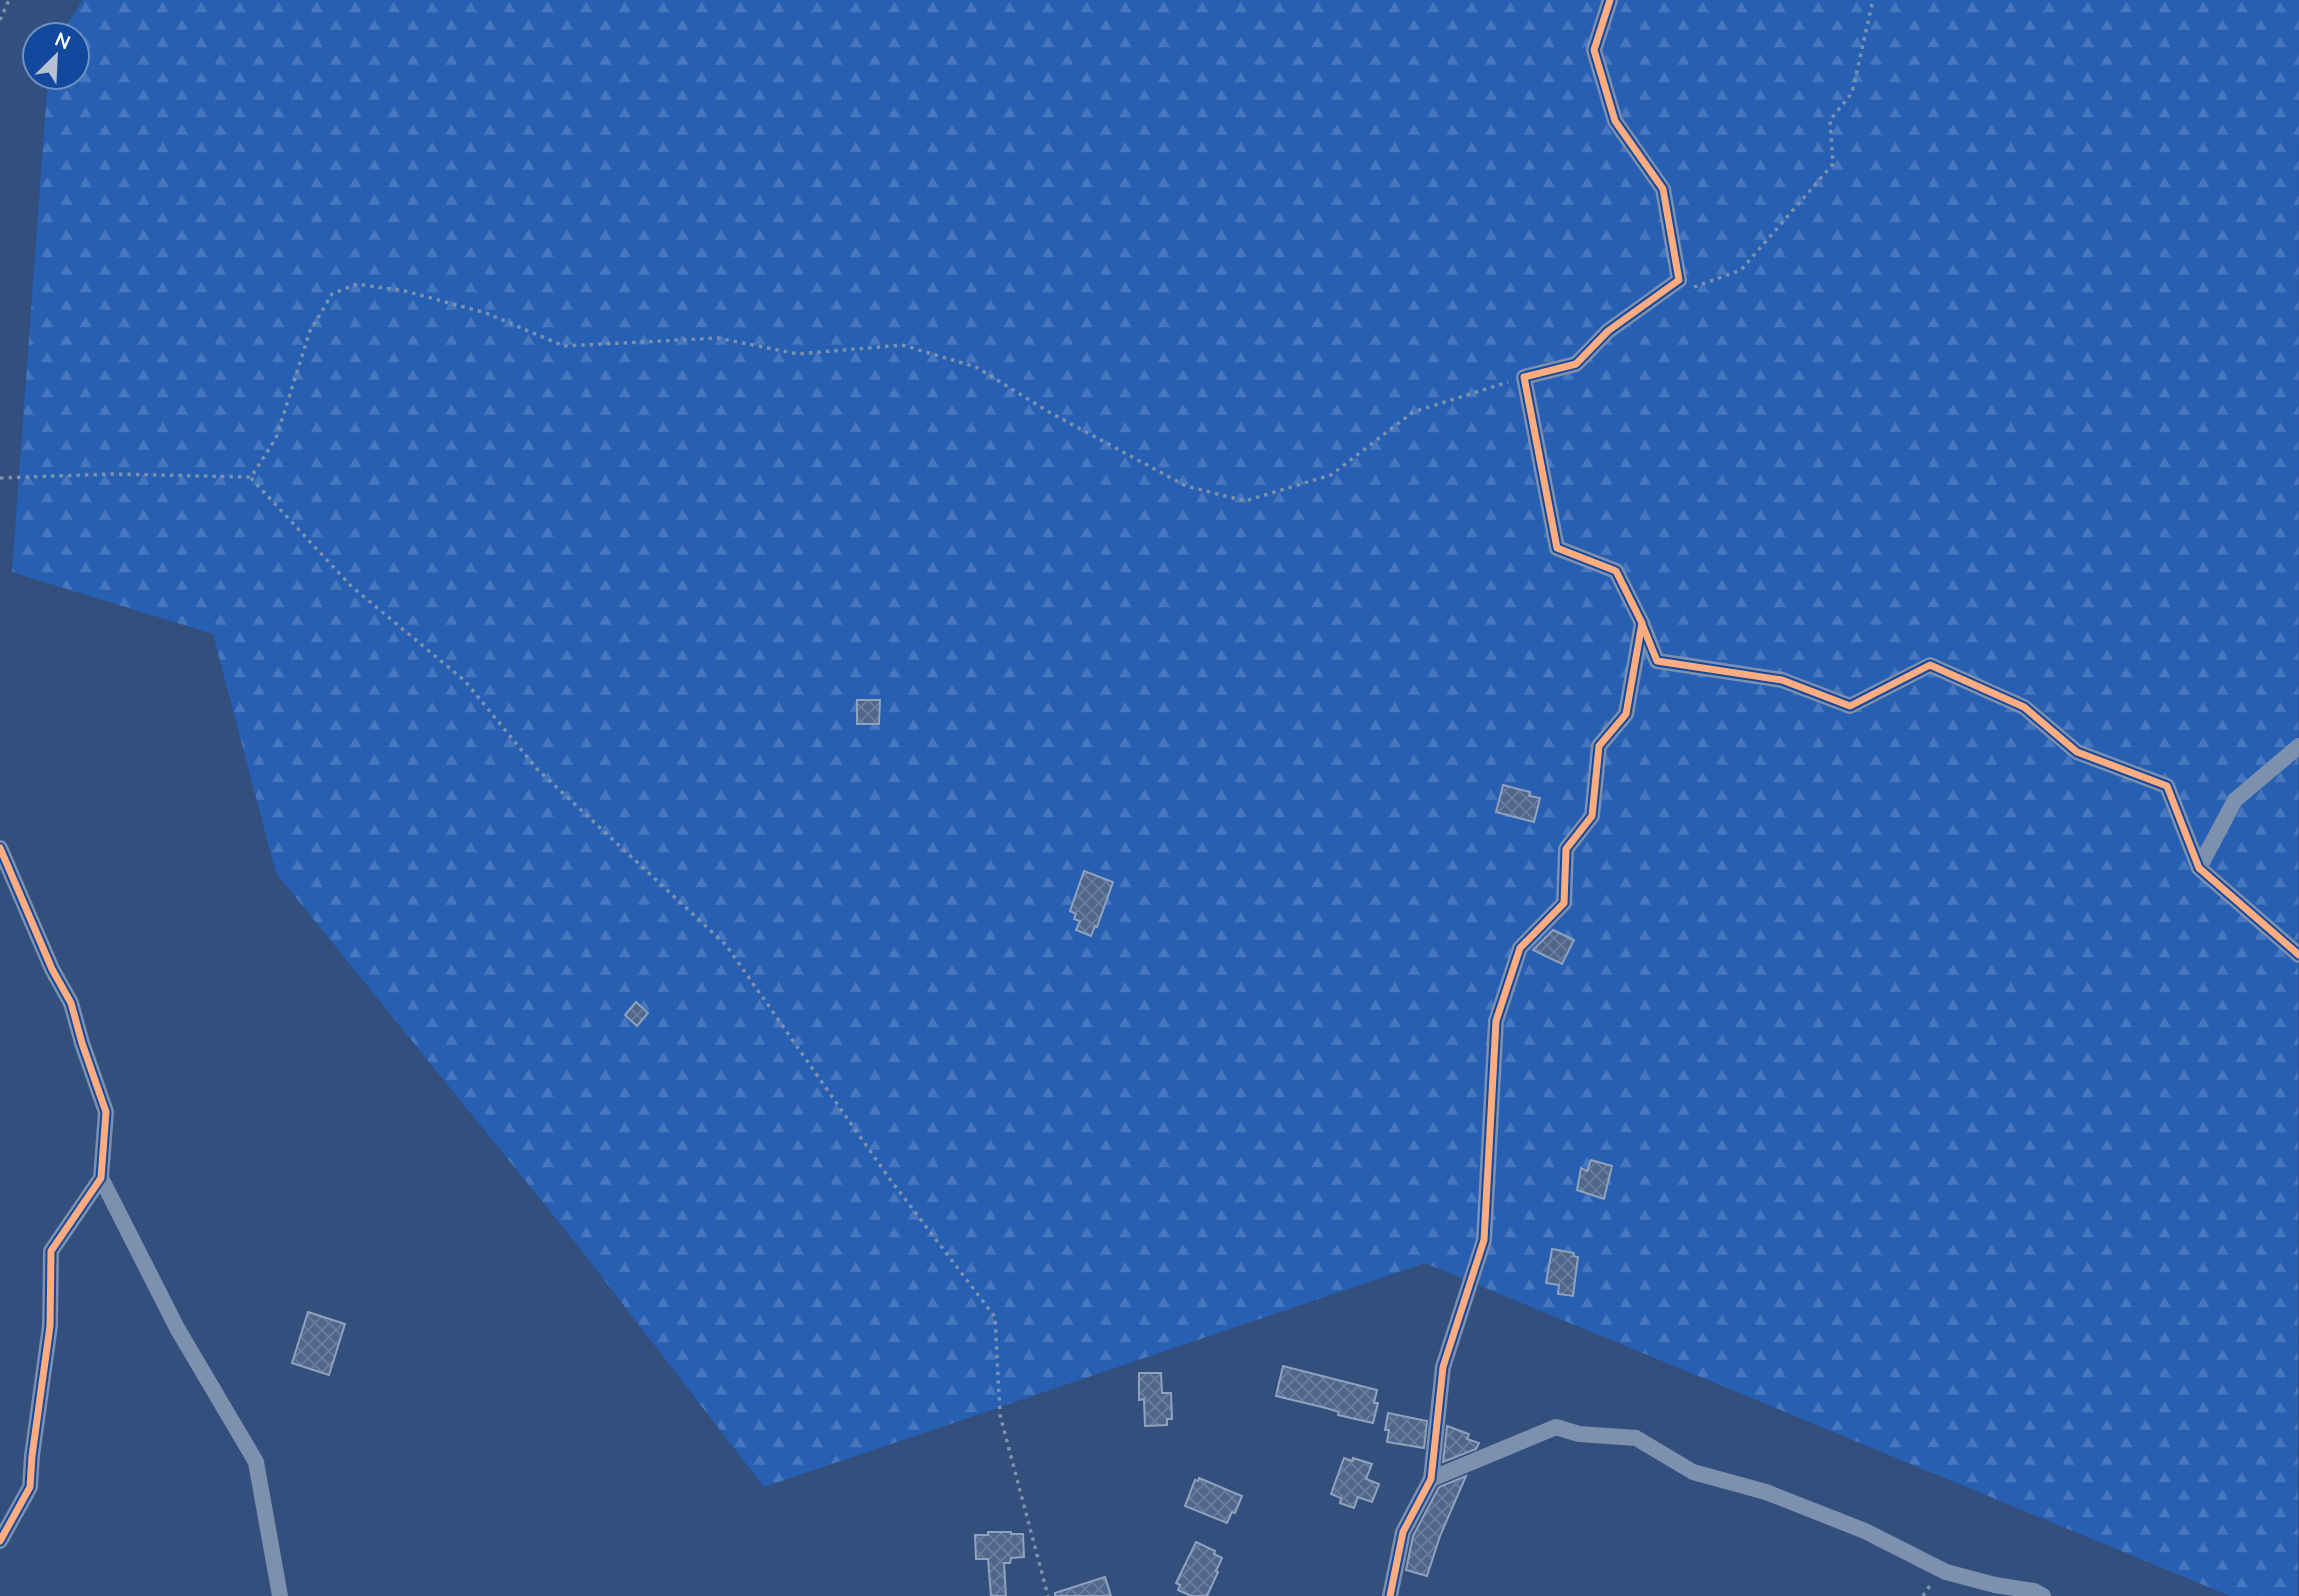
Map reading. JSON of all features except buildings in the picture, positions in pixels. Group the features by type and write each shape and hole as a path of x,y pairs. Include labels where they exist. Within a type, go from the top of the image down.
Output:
{"street":[{"path":"1610,0 1594,50 1615,121 1663,189 1679,280 1608,331 1576,364 1524,377 1557,548 1616,571 1657,661 1782,680 1850,706 1930,665 2024,707 2077,752 2167,786 2199,868 2299,955"},
{"path":"1390,1596 1404,1532 1431,1479 1443,1367 1484,1240 1496,1021 1520,948 1564,903 1566,849 1592,816 1599,746 1626,714 1642,624"},
{"path":"2199,868 2235,800 2299,746"},
{"path":"0,848 46,957 71,1003 106,1112 101,1178 51,1251 50,1326 30,1487 0,1541"},
{"path":"101,1178 177,1328 256,1462 280,1596"},
{"path":"1431,1479 1556,1427 1579,1434 1636,1438 1693,1472 1779,1497 1865,1531 1946,1572 1995,1585 2034,1591 2043,1596"}],"path":[{"path":"0,20 9,0"},
{"path":"1693,287 1741,270 1833,164 1830,120 1852,93 1873,0"},
{"path":"251,477 276,439 310,331 332,294 357,284 405,291 486,313 564,346 718,338 798,354 902,345 976,367 1049,412 1186,486 1245,501 1331,475 1413,412 1524,377"},
{"path":"0,478 111,474 251,477 351,586 465,681 537,769 726,945 889,1178 995,1317 1000,1415 1048,1596"}],"green space":[{"path":"83,0 2299,0 2298,1596 2230,1596 1425,1263 764,1487 575,1242 276,873 213,634 12,572 47,91 91,91 91,21 69,21"}],"cycle path":[{"path":"1390,1596 1403,1532 1431,1479 1443,1367 1484,1240 1496,1021 1520,948 1564,903 1566,849 1592,816 1599,746 1626,714 1642,623 1616,571 1557,548 1524,377 1576,364 1608,331 1679,280 1663,189 1615,121 1594,50 1610,0"},
{"path":"1642,624 1657,661 1782,680 1850,706 1930,665 2024,707 2077,752 2167,786 2199,868 2299,955"},
{"path":"0,848 52,969 71,1003 106,1112 101,1178 51,1251 50,1326 30,1487 0,1541"}]}
